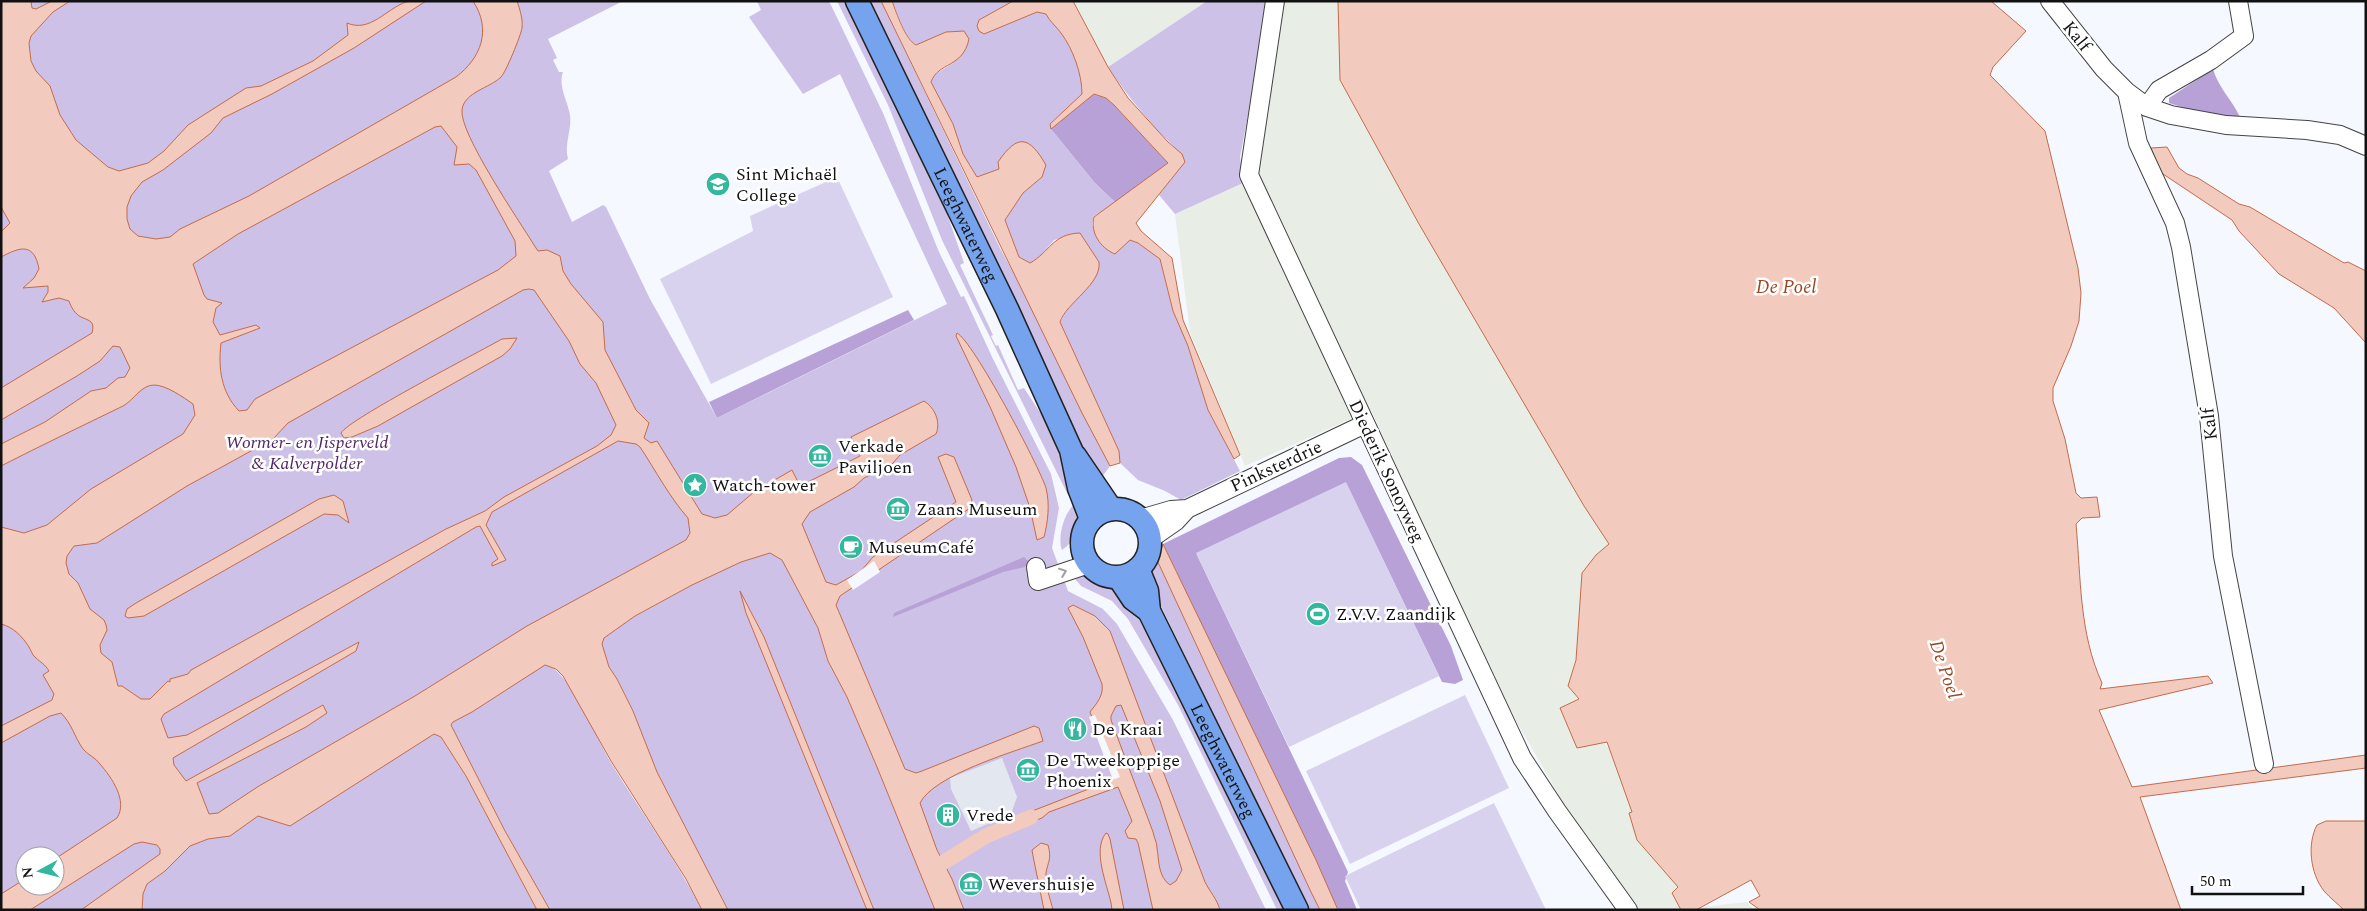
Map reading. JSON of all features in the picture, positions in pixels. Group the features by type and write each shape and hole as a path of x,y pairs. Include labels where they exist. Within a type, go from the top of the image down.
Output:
{"main road":[{"name":"Leeghwaterweg","path":"857,1 1007,308 1070,450 1079,488 1091,519"},
{"name":"Leeghwaterweg","path":"1070,450 1094,481 1111,509"},
{"path":"1111,509 1132,512 1140,519 1147,528 1150,539 1148,556 1129,573 1108,577 1097,572 1088,564 1081,546 1085,527 1091,519 1111,509"},
{"name":"Leeghwaterweg","path":"1129,573 1133,600 1149,611 1297,910"}],"street":[{"name":"Diederik Sonoyweg","path":"1275,1 1249,175 1522,758 1557,811 1628,910"},
{"name":"Kalf","path":"2050,1 2104,69 2127,92 2147,107 2171,115 2226,124 2307,130 2340,135 2366,146"},
{"path":"2147,107 2159,90 2211,60 2244,36 2238,1"},
{"name":"Kalf","path":"2127,92 2138,143 2175,223 2182,247 2209,416 2223,556 2264,764"},
{"name":"Pinksterdrie","path":"1140,519 1171,510 1187,509 1365,424"},
{"name":"Pinksterdrie","path":"1150,539 1176,521 1187,509"},
{"path":"1037,574 1088,564"}],"shaded area":[{"path":"1073,1 1207,1 1108,67"},
{"path":"1279,1 1338,1 1340,81 1419,224 1609,545 1568,686 1576,696 1582,718 1611,751 1693,908 1747,902 1754,910 1638,910 1564,804 1504,700 1371,410 1245,466 1190,333 1175,214 1254,178"},
{"path":"2213,69 2218,82 2240,117 2206,115 2169,103 2169,98"},
{"path":"1093,94 1106,98 1114,105 1168,163 1116,203 1095,183 1051,129"},
{"path":"837,177 893,297 711,384 660,279 753,231 750,216"},
{"path":"908,310 914,320 717,418 709,402"},
{"path":"1351,457 1362,465 1451,646 1463,680 1455,684 1442,682 1346,483 1197,555 1348,872 1345,881 1357,910 1338,910 1163,544 1339,458"},
{"name":"Z.V.V. Zaandijk","path":"1346,482 1439,676 1289,747 1196,553"},
{"path":"1024,557 1028,561 1025,567 1003,572 893,617 894,613"},
{"path":"1465,695 1509,788 1350,864 1306,771"},
{"path":"1002,758 1017,797 1011,814 971,831 951,789 950,778"},
{"path":"1494,803 1546,910 1361,910 1345,876"}],"green space":[{"name":"Wormer- en Jisperveld & Kalverpolder","path":"1,1 623,1 548,39 557,58 553,60 559,72 563,72 562,88 570,115 568,159 549,171 572,222 603,205 606,207 650,299 717,418 947,304 840,74 803,94 749,17 761,10 757,1 829,1 883,113 939,252 961,297 964,296 993,359 1051,474 1059,508 1052,548 1068,591 1103,609 1117,624 1173,720 1266,910 959,910 798,543 773,553 782,560 818,628 828,661 847,697 935,910 728,910 657,772 633,711 609,667 602,644 603,638 635,616 687,588 635,613 550,666 567,683 575,695 610,761 702,910 550,910 505,831 451,725 452,723 436,735 441,737 466,776 537,910 142,910 143,901 134,910 1,910"},
{"path":"837,1 847,1 942,199 964,263 960,265 993,335 991,336 996,346 998,345 1018,390 1024,388 1047,423 1075,495 1068,495 942,240 888,105"},
{"path":"867,1 881,1 1000,248 1014,274 1018,270 1015,275 1110,466 1099,481"},
{"path":"892,1 1013,1 979,20 977,26 979,31 984,34 1037,12 1046,14 1061,33 1076,62 1082,94 1050,124 1051,129 1095,183 1116,203 1094,216 1092,224 1098,240 1130,240 1138,243 1160,259 1173,311 1188,346 1208,410 1240,471 1181,500 1138,480 1120,463 1119,451 1060,322 1066,311 1094,279 1099,262 1080,233 1054,240 1038,259 1030,263 1019,257 1005,220 1023,193 1042,177 1000,169 977,177 963,154 953,124 931,82 934,75 953,63 946,32 917,45 905,32"},
{"path":"1207,1 1270,1 1240,157 1243,183 1175,214 1159,195 1185,161 1137,107 1108,67"},
{"path":"1075,504 1079,516 1078,529 1071,541 1062,550 1060,539 1062,526"},
{"path":"1157,560 1320,910 1308,910 1162,608 1150,580 1151,565"},
{"path":"1086,573 1109,583 1128,601 1186,699 1288,910 1277,910 1178,705 1128,619 1112,601 1081,586 1071,574"}],"water":[{"path":"1,1 31,1 32,8 36,9 52,1 70,1 53,12 31,36 29,43 31,61 36,71 50,86 60,115 76,140 108,167 119,171 148,163 164,151 188,125 246,88 261,86 313,61 348,35 347,23 363,25 371,23 406,2 426,1 354,48 272,94 223,118 211,133 163,170 142,182 131,196 127,207 127,219 130,229 138,236 156,239 170,237 180,229 249,196 456,77 472,61 481,43 483,33 482,22 473,1 517,1 522,18 522,28 510,61 501,77 472,95 464,104 462,110 470,138 492,178 538,251 547,250 560,256 563,271 571,284 603,322 605,350 636,410 649,423 644,438 651,443 657,441 702,514 715,518 727,515 754,492 792,470 800,486 860,456 851,437 924,401 934,411 938,425 936,434 900,455 892,464 864,478 854,487 810,512 802,524 826,582 836,585 861,571 873,557 956,502 938,457 946,454 954,457 972,500 970,508 840,596 836,605 905,769 916,773 1034,726 1039,728 1043,741 957,774 928,793 920,803 937,850 952,879 964,910 935,910 847,697 828,661 818,628 782,560 770,553 741,562 692,585 635,616 604,638 602,644 609,667 633,711 657,772 728,910 702,910 686,879 611,761 563,676 556,669 545,665 451,725 505,831 550,910 537,910 466,776 441,737 434,734 290,826 258,816 230,836 208,839 190,846 165,871 147,884 143,894 142,910 81,910 160,854 160,849 157,845 142,842 134,844 65,888 65,852 117,818 121,804 120,797 114,783 98,762 83,749 68,721 61,713 50,716 1,743 1,726 52,700 54,694 43,675 49,671 34,656 20,636 9,627 1,624 1,527 24,533 47,525 91,489 183,434 195,415 193,404 174,392 154,385 145,387 123,406 1,466 1,444 45,422 91,391 106,388 118,378 125,377 130,368 120,347 113,346 100,361 1,420 1,388 92,333 93,326 89,321 77,314 69,301 59,298 42,302 48,292 48,286 23,288 34,278 39,269 34,254 25,249 14,251 1,257 1,232 10,223 1,207","holes":["441,126 457,147 454,165 469,164 476,170 515,241 516,256 498,270 255,399 247,410 239,411 228,396 222,379 220,362 221,343 260,328 256,325 220,335 213,322 216,308 222,303 207,299 204,295 193,264 238,234 435,127","523,290 534,290 569,341 580,364 596,383 616,425 611,435 597,446 504,497 485,511 446,529 191,670 188,674 170,679 170,682 168,681 150,699 141,699 122,686 118,686 112,662 101,653 100,645 107,630 104,620 90,609 78,583 69,574 66,563 67,556 74,546 97,543 187,486 273,439 288,423","618,441 636,444 640,447 669,493 688,518 690,533 686,540 527,626 415,696 259,786 218,813 209,814 197,783 306,727 327,713 323,705 186,781 174,765 173,758 356,651 359,642 187,735 168,738 161,719 164,714 476,527 480,526 498,559 492,563 492,566 506,560 486,525 492,512"]},
{"path":"881,1 892,1 905,32 916,45 946,32 964,31 969,39 962,55 939,71 931,82 953,124 963,154 977,177 999,169 998,162 1017,143 1029,144 1040,155 1046,165 1042,177 1023,193 1005,220 1019,257 1030,263 1057,240 1071,234 1080,233 1099,262 1095,278 1090,286 1069,308 1060,322 1119,451 1120,463 1110,466 1082,413"},
{"path":"1013,1 1073,1 1108,67 1128,98 1168,142 1182,154 1185,162 1136,223 1141,231 1172,258 1183,320 1240,455 1234,459 1208,410 1188,346 1173,311 1160,259 1138,243 1130,240 1115,254 1101,244 1093,228 1094,217 1168,163 1114,105 1106,98 1094,94 1051,129 1050,124 1082,94 1079,70 1065,39 1046,14 1037,12 984,34 979,31 977,26 979,20"},
{"name":"De Poel","path":"1338,1 1991,1 2026,31 1993,67 1990,75 2045,131 2078,268 2081,293 2079,321 2071,346 2053,388 2053,401 2065,439 2076,493 2081,498 2097,497 2100,517 2082,518 2076,524 2082,605 2089,645 2102,683 2100,689 2208,676 2213,683 2099,710 2132,787 2366,755 2366,768 2140,797 2181,910 1760,910 1749,902 1760,896 1751,880 1696,910 1681,910 1672,893 1678,887 1637,840 1629,813 1632,812 1607,742 1577,748 1560,708 1579,699 1568,686 1576,660 1582,573 1596,555 1609,544 1584,506 1419,224 1340,80"},
{"path":"2167,147 2179,168 2187,174 2198,178 2239,204 2250,207 2344,263 2348,262 2366,271 2366,343 2334,308 2279,274 2239,231 2232,220 2160,172 2151,148"},
{"path":"957,333 977,358 1019,431 1041,475 1047,494 1047,525 1044,537 1037,540 1030,508 1016,467 956,336"},
{"path":"517,338 510,349 502,356 378,426 352,437 344,438 341,433 349,425 366,414 502,339"},
{"path":"334,495 343,501 349,523 338,515 324,514 144,616 128,618 125,616 127,609 136,603 319,499"},
{"path":"1163,544 1316,860 1338,910 1320,910 1311,892 1157,560"},
{"path":"740,591 764,637 874,910 867,910 746,613"},
{"path":"1073,605 1095,616 1110,631 1205,882 1220,910 1153,910 1138,843 1136,839 1128,838 1125,831 1132,821 1118,787 1049,812 1042,818 1015,828 1012,819 1115,777 1090,712 1101,696 1102,684 1083,637 1068,608","holes":["1121,705 1160,801 1182,870 1176,881 1170,885 1161,873 1157,844 1111,720 1116,706"]},
{"path":"2326,821 2366,821 2366,910 2344,910 2319,884 2313,867 2311,849 2317,825"},
{"path":"1106,833 1110,839 1124,910 1112,910 1104,877 1100,848"},
{"path":"1041,843 1048,845 1049,850 1050,857 1046,878 1053,910 1044,910 1033,856 1032,850"},
{"path":"15,885 15,896 52,896 30,910 1,910 1,894"}],"pier":[{"path":"874,561 880,572 853,590 847,580"},
{"path":"1095,715 1120,777 1095,787 1094,784 1112,777 1089,717"}],"waterway":[{"path":"944,862 986,836 1031,817"}],"place":[{"name":"Sint Michaël College","path":"718,184"},
{"name":"Verkade Paviljoen","path":"820,456"},
{"name":"Watch-tower","path":"695,485"},
{"name":"Zaans Museum","path":"898,509"},
{"name":"MuseumCafé","path":"851,547"},
{"name":"Z.V.V. Zaandijk","path":"1318,614"},
{"name":"De Kraai","path":"1075,729"},
{"name":"De Tweekoppige Phoenix","path":"1028,770"},
{"name":"Vrede","path":"948,815"},
{"name":"Wevershuisje","path":"971,884"}]}
